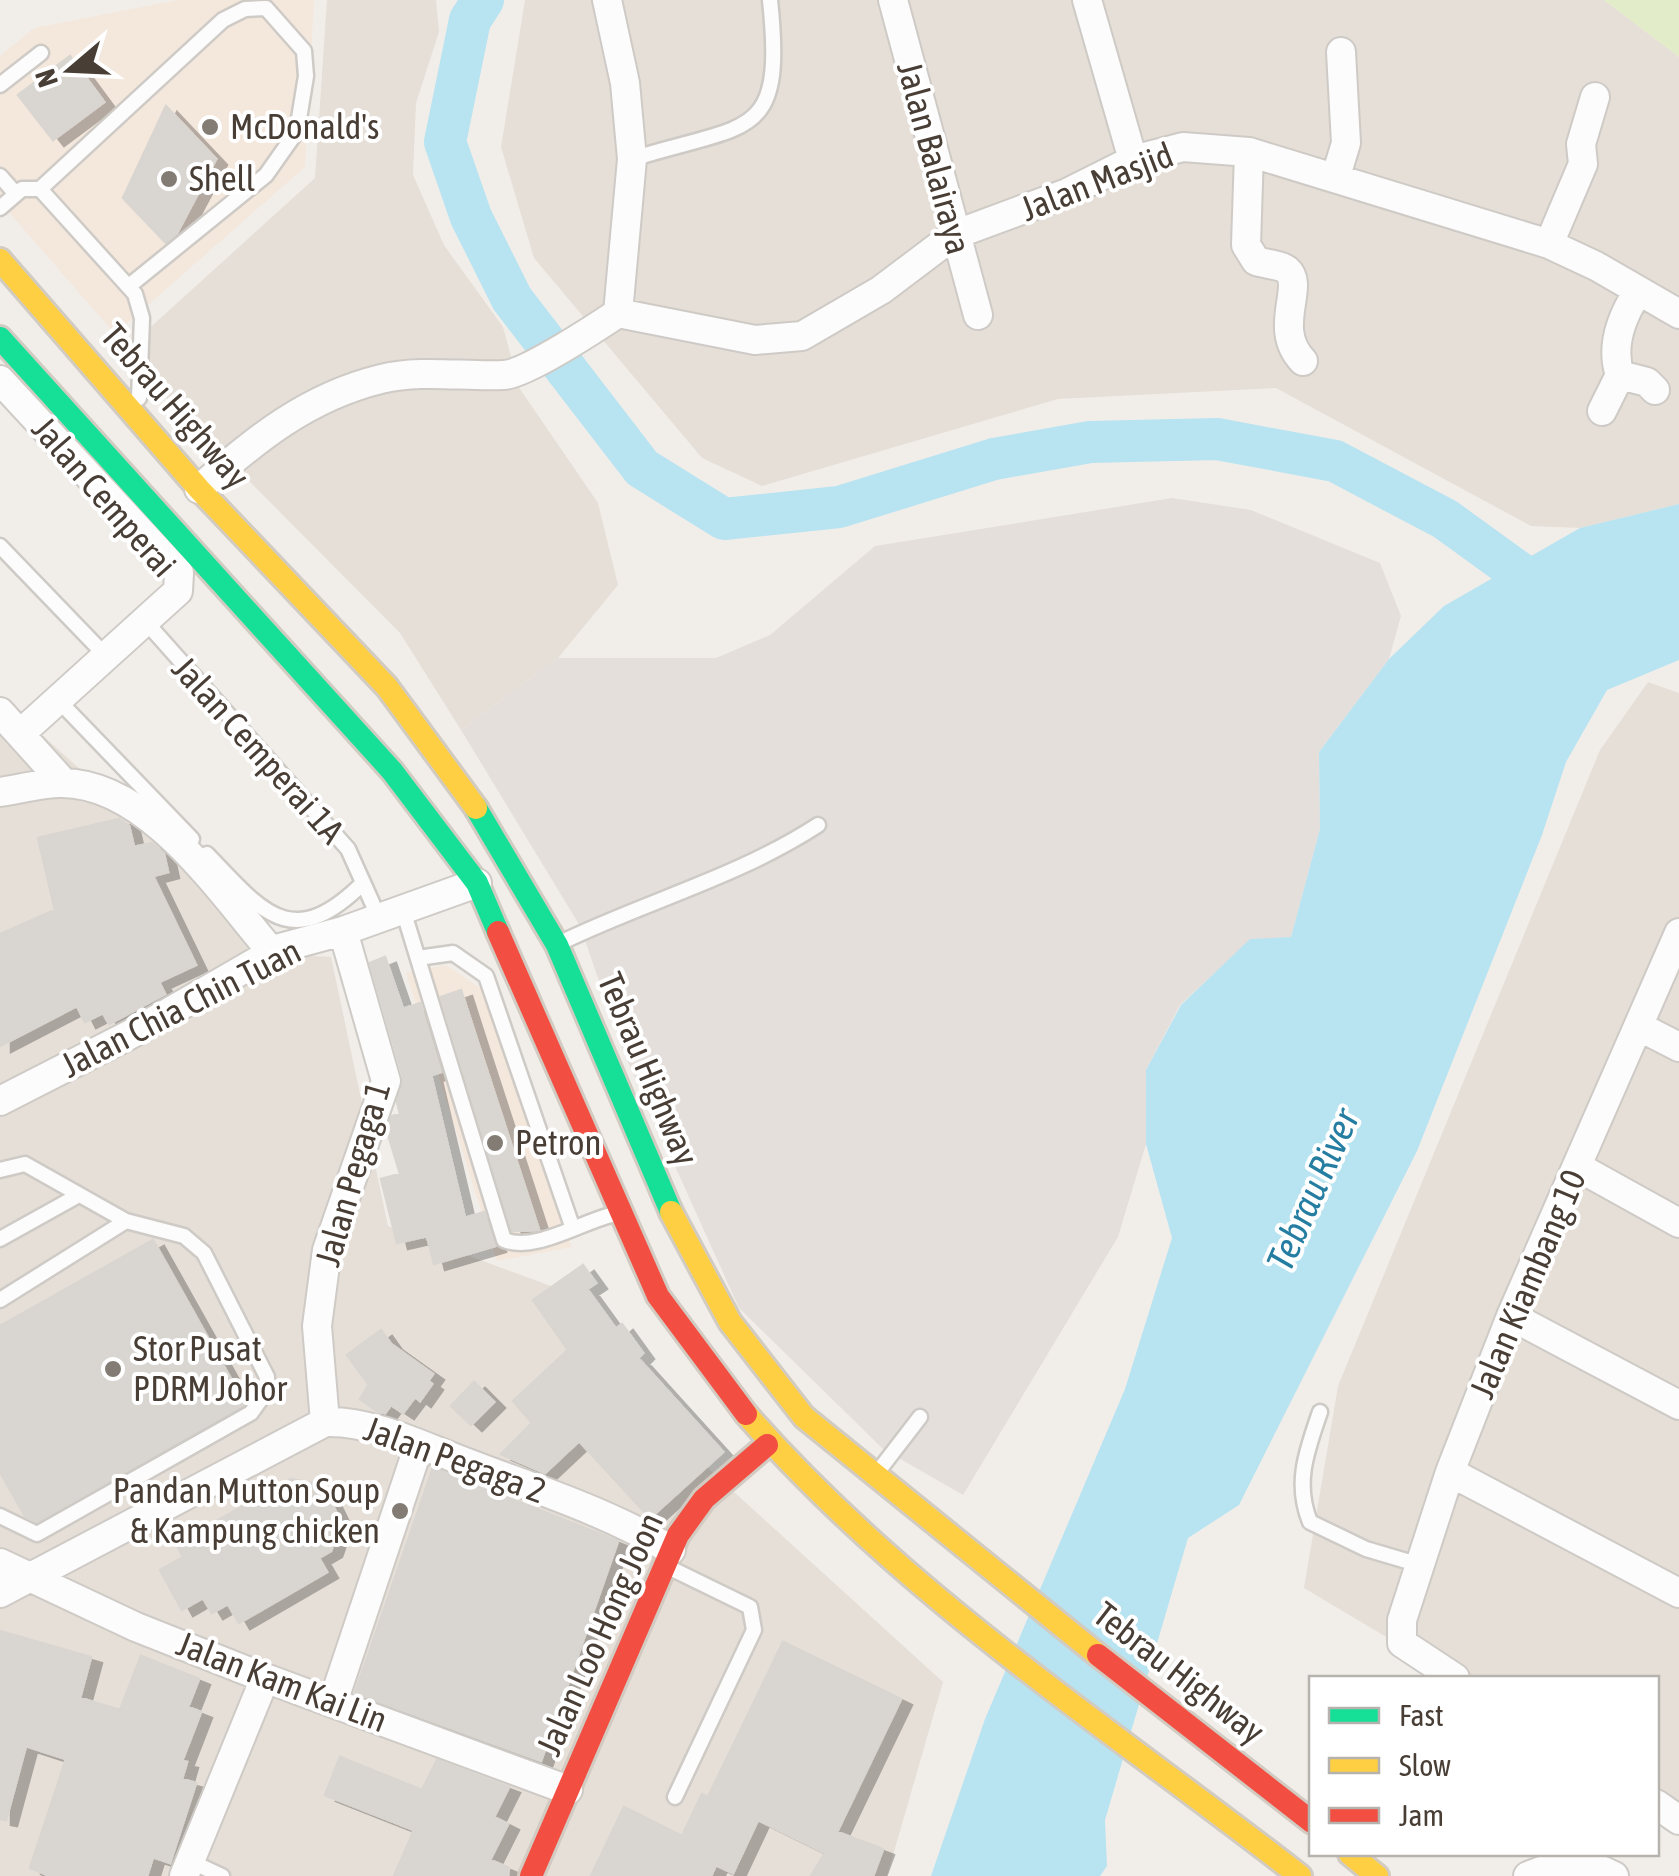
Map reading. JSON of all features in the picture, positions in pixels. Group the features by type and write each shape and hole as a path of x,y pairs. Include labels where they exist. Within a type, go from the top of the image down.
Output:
{"main road":[{"name":"Tebrau Highway","path":"0,260 199,489 387,686 478,808 557,945 674,1217 730,1322 804,1417 1003,1581 1309,1820"},
{"path":"0,338 304,678 349,722 478,883 506,938 658,1296 695,1354 767,1445 896,1566 974,1630 1300,1876"},
{"name":"Jalan Loo Hong Joon","path":"531,1876 667,1558 704,1499 767,1445"},
{"path":"1249,1834 1261,1876"}],"street":[{"path":"199,489 294,412 343,390 386,378 468,371 507,375 588,334 618,312 632,160 625,84 608,0"},
{"name":"Jalan Balairaya","path":"893,0 978,315"},
{"path":"1087,0 1133,160"},
{"path":"1336,176 1346,143 1341,52"},
{"path":"1549,244 1583,164 1581,144 1596,97"},
{"name":"Jalan Masjid","path":"618,312 755,340 802,336 881,290 954,235 1068,193 1133,160 1183,147 1249,152 1549,244 1679,314"},
{"path":"1249,152 1246,245 1256,262 1286,269 1291,274 1294,287 1286,332 1289,347 1303,361"},
{"path":"1602,411 1620,376 1614,359 1617,342 1623,316 1637,293"},
{"path":"1620,376 1647,382 1655,390"},
{"name":"Jalan Cemperai","path":"0,380 178,573 178,591 20,734"},
{"path":"0,712 64,782"},
{"path":"0,792 64,782 113,793 151,817 272,952"},
{"name":"Jalan Chia Chin Tuan","path":"0,1101 134,1033 272,952 478,883"},
{"name":"Jalan Pegaga 1","path":"325,1422 318,1326 327,1250 386,1081 342,931"},
{"name":"Jalan Kiambang 10","path":"1452,1676 1402,1643 1402,1620 1450,1472 1510,1316 1679,933"},
{"path":"1640,1027 1679,1048"},
{"path":"1578,1167 1679,1224"},
{"path":"1510,1316 1679,1406"},
{"name":"Jalan Pegaga 2","path":"0,1594 325,1422 346,1421 419,1445 623,1522 667,1558"},
{"path":"333,1702 419,1445"},
{"path":"1450,1472 1679,1593"},
{"name":"Jalan Kam Kai Lin","path":"0,1563 27,1580 264,1678 568,1790"},
{"path":"186,1868 264,1678"},
{"path":"1361,1863 1403,1876"},
{"path":"1528,1876 1568,1863 1586,1864 1614,1876"}],"lane":[{"path":"632,160 750,123 768,105 776,62 770,0"},
{"path":"0,208 15,193 40,189 223,20 245,9 266,8 304,50 306,76 297,131 266,175 129,286"},
{"path":"0,84 41,52"},
{"path":"0,176 15,193"},
{"path":"40,189 129,286 142,318 138,419"},
{"path":"0,546 106,656"},
{"name":"Jalan Cemperai 1A","path":"145,621 348,849 363,883 391,914 418,958 504,1240 519,1246 542,1242 572,1226"},
{"path":"58,700 276,920 293,920 326,911 363,883"},
{"path":"557,945 610,919 711,883 818,825"},
{"path":"418,958 453,954 486,976 572,1226 620,1213"},
{"path":"0,1170 25,1164 126,1221 184,1236 204,1253 266,1377 266,1392 251,1413 37,1534 0,1516"},
{"path":"0,1239 79,1195"},
{"path":"0,1300 126,1221"},
{"path":"1320,1412 1301,1472 1303,1506 1310,1522 1366,1550 1420,1565"},
{"path":"873,1477 920,1417"},
{"path":"667,1558 750,1607 754,1618 754,1630 675,1797"},
{"path":"186,1868 222,1876"}],"shaded area":[{"path":"178,0 314,0 305,167 115,334 0,202 0,56 34,28"},
{"path":"327,0 436,0 439,32 416,103 413,175 444,245 503,327 520,389 598,503 618,585 558,658 461,730 400,633 122,353 315,178"},
{"path":"525,0 1604,0 1679,57 1679,504 1580,528 1531,526 1276,388 1058,399 762,486 702,458 534,258 501,147"},
{"path":"1172,498 1251,510 1380,563 1401,616 1389,659 1319,752 1320,829 1291,937 1250,940 1180,1005 1146,1070 1146,1144 1118,1237 963,1495 883,1449 739,1308 623,1051 580,926 461,730 558,658 716,658 770,635 875,546"},
{"path":"1648,682 1679,693 1679,1834 1659,1811 1659,1676 1452,1676 1304,1588 1338,1386 1600,750"},
{"path":"0,697 285,954 331,957 388,1226 581,1297 689,1451 943,1682 887,1876 0,1876"},
{"path":"446,965 482,989 572,1247 497,1261 406,973"}],"green space":[{"path":"1604,0 1679,0 1679,57"}],"water":[{"name":"Tebrau River","path":"1679,504 1679,660 1607,690 1566,762 1542,835 1417,1151 1239,1505 1188,1538 1105,1820 1107,1866 1100,1876 931,1876 985,1719 1125,1389 1172,1238 1146,1144 1146,1070 1181,1005 1250,939 1291,937 1320,829 1319,752 1389,659 1444,606 1580,528"}],"building":[{"path":"70,56 104,102 53,140 18,95"},
{"name":"Shell","path":"166,106 216,159 177,233 166,243 123,198"},
{"path":"119,819 129,826 134,847 152,843 164,854 168,872 153,876 196,965 159,982 165,994 109,1024 103,1013 85,1022 77,1006 0,1046 0,934 55,910 38,838"},
{"path":"385,957 403,1009 420,1003 441,1072 431,1075 465,1218 484,1212 495,1246 434,1264 427,1236 397,1243 381,1179 400,1174 387,1131 392,1116 400,1114 397,1102 403,1077 370,963"},
{"name":"Petron","path":"461,990 539,1230 512,1231 441,997"},
{"name":"Stor Pusat PDRM Johor","path":"153,1240 245,1404 37,1522 25,1516 0,1472 0,1326"},
{"path":"583,1265 596,1283 587,1289 616,1329 622,1324 643,1353 638,1358 723,1452 650,1518 579,1441 545,1473 501,1454 532,1423 513,1401 568,1350 533,1300"},
{"path":"381,1330 391,1344 433,1374 428,1381 432,1384 420,1401 415,1397 403,1413 391,1405 385,1413 377,1411 360,1399 369,1385 347,1355"},
{"path":"474,1382 494,1402 471,1425 451,1406"},
{"path":"433,1468 618,1541 541,1761 355,1693"},
{"path":"291,1479 323,1485 341,1522 331,1551 319,1558 327,1572 239,1623 228,1604 212,1613 203,1598 182,1610 160,1570 183,1557 176,1544"},
{"path":"0,1631 91,1657 80,1698 120,1710 141,1656 199,1679 188,1707 201,1712 182,1761 187,1762 182,1779 196,1783 170,1863 153,1857 147,1876 50,1876 30,1868 66,1759 26,1746 6,1820 0,1819"},
{"path":"783,1642 901,1699 837,1832 883,1849 873,1876 811,1876 825,1853 758,1820 733,1873 716,1865 711,1876 591,1876 624,1807 682,1836 702,1794 708,1797"},
{"path":"340,1757 422,1790 437,1760 509,1787 494,1817 508,1824 490,1860 509,1868 508,1876 394,1876 414,1830 325,1795"}],"waterway":[{"path":"483,0 470,20 445,142 471,217 512,299 642,468 724,519 839,507 994,459 1090,442 1217,439 1335,461 1445,519 1557,600"}],"traffic: fast":[{"path":"0,338 392,771 477,883 498,932"},
{"path":"476,808 557,945 671,1212"}],"traffic: slow":[{"path":"0,260 199,489 387,687 476,808"},
{"path":"671,1212 730,1322 804,1417 1098,1655"},
{"path":"746,1414 808,1480 941,1601 1300,1876"},
{"path":"1352,1856 1377,1876"}],"traffic: jam":[{"path":"498,932 658,1296 746,1414"},
{"path":"531,1876 678,1535 704,1499 767,1445"},
{"path":"1098,1655 1309,1820"}],"place":[{"name":"McDonald's","path":"210,127"},
{"name":"Shell","path":"169,179"},
{"name":"Petron","path":"495,1143"},
{"name":"Stor Pusat PDRM Johor","path":"113,1369"},
{"name":"Pandan Mutton Soup & Kampung chicken","path":"400,1511"}]}
